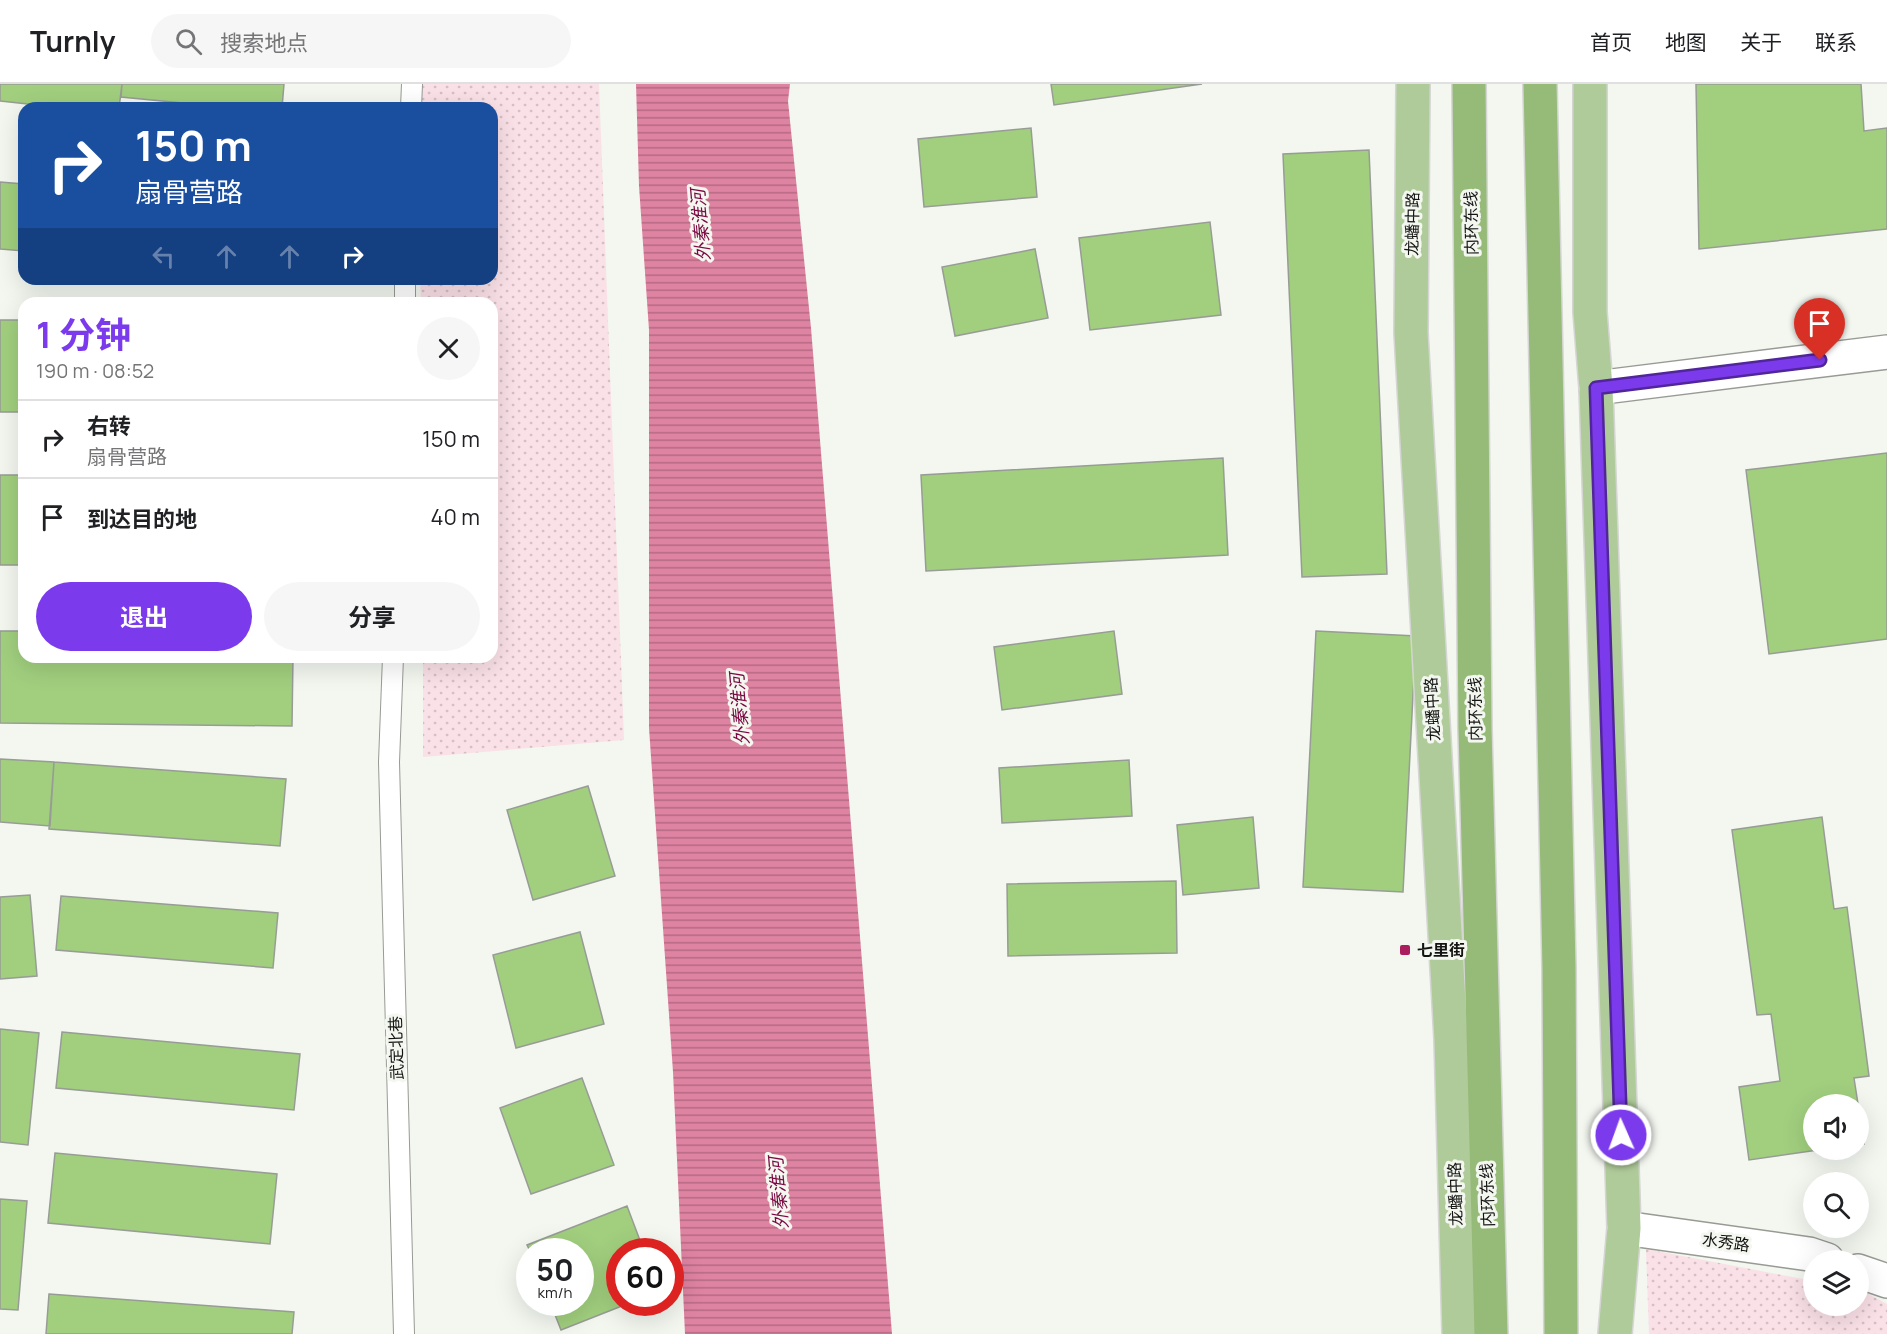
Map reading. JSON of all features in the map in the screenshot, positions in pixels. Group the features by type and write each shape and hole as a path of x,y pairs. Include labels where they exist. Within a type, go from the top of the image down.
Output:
{"highway":[{"name":"内环东线","path":"1469,84 1475,729 1491,1334"},
{"path":"1540,84 1559,980 1561,1334"}],"main road":[{"name":"龙蟠中路","path":"1413,84 1411,333 1451,1039 1459,1334"},
{"path":"1590,84 1590,312 1596,388 1624,1228 1615,1334"}],"street":[{"path":"1596,388 1887,352"},
{"name":"水秀路","path":"1624,1228 1803,1253"},
{"path":"1869,1275 1887,1281"}],"lane":[{"path":"411,102 412,84"},
{"name":"武定北巷","path":"393,663 389,762 404,1334"}],"shaded area":[{"path":"419,84 599,84 624,740 423,757 423,663 498,663 498,297 421,297 420,285 498,285 498,102 419,102"},
{"path":"1646,1249 1803,1279 1803,1316 1869,1316 1869,1294 1887,1304 1887,1334 1649,1334"}],"water":[{"name":"外秦淮河","path":"636,84 790,84 788,101 811,328 892,1334 685,1334 684,1238 681,1238 673,1072 649,728 649,330 639,186"}],"building":[{"path":"0,84 122,84 120,102 0,101"},
{"path":"122,84 284,84 282,102 172,102 121,97"},
{"path":"1051,84 1202,84 1054,105"},
{"path":"1696,84 1861,84 1864,131 1887,128 1887,229 1699,249"},
{"path":"1031,128 1037,197 924,207 918,139"},
{"path":"1369,150 1387,574 1302,577 1283,154"},
{"path":"0,182 18,184 18,250 0,249"},
{"path":"1210,222 1221,315 1090,330 1079,238"},
{"path":"1035,249 1048,318 955,336 942,267"},
{"path":"0,320 18,320 18,412 0,412"},
{"path":"1887,453 1887,639 1769,654 1746,470"},
{"path":"1223,458 1228,555 926,571 921,475"},
{"path":"0,475 18,475 18,565 0,565"},
{"path":"0,631 18,631 18,663 293,663 292,726 0,723"},
{"path":"1114,631 1122,694 1002,710 994,647"},
{"path":"1316,631 1416,636 1403,892 1303,887"},
{"path":"0,759 54,762 50,826 0,822"},
{"path":"1129,760 1132,816 1002,823 999,768"},
{"path":"54,762 286,779 280,846 49,829"},
{"path":"588,786 615,876 533,900 507,810"},
{"path":"1253,817 1259,888 1183,895 1177,825"},
{"path":"1822,817 1834,909 1847,907 1869,1076 1854,1078 1856,1094 1803,1094 1803,1152 1749,1160 1739,1087 1780,1081 1771,1014 1757,1015 1732,830"},
{"path":"1176,881 1177,953 1008,956 1007,884"},
{"path":"30,895 37,976 0,979 0,897"},
{"path":"61,896 278,913 273,968 56,950"},
{"path":"580,932 604,1024 516,1048 493,955"},
{"path":"0,1029 39,1033 28,1145 0,1142"},
{"path":"62,1032 300,1054 294,1110 56,1088"},
{"path":"582,1078 614,1165 531,1194 500,1108"},
{"path":"55,1153 277,1174 270,1244 48,1223"},
{"path":"0,1199 27,1201 18,1310 0,1309"},
{"path":"627,1206 639,1238 606,1238 606,1312 561,1330 556,1316 594,1316 594,1238 545,1238"},
{"path":"49,1294 294,1312 292,1334 46,1334"}],"place":[{"name":"七里街","path":"1405,950"}],"route":[{"path":"1621,1135 1596,388 1820,360"}]}
